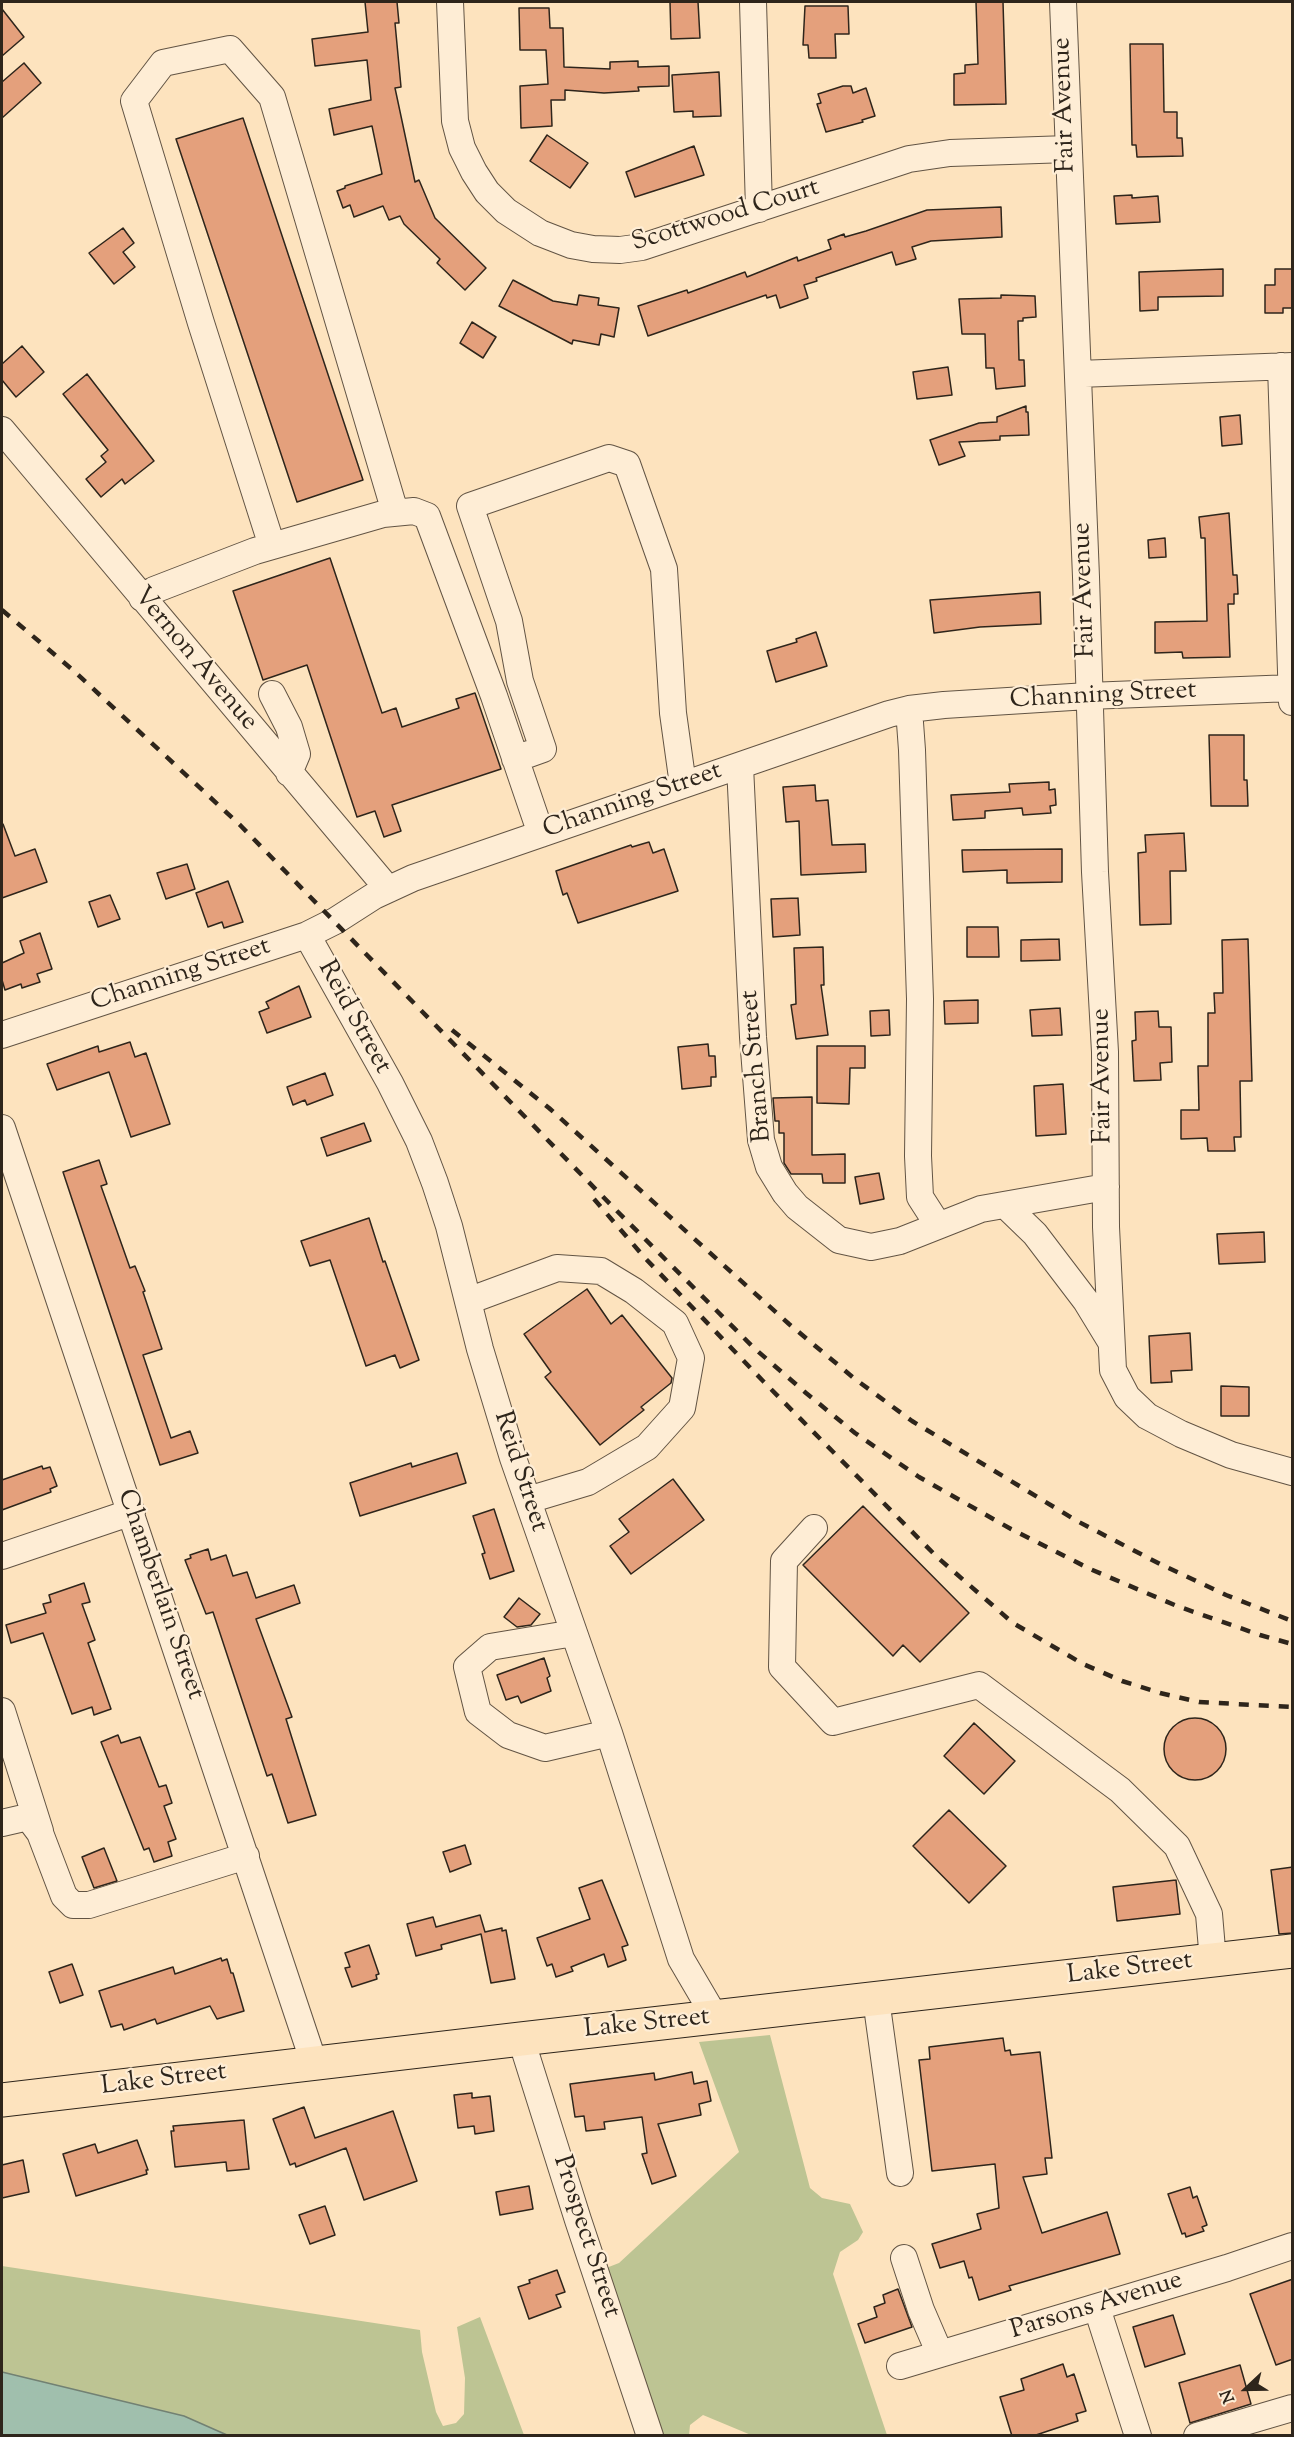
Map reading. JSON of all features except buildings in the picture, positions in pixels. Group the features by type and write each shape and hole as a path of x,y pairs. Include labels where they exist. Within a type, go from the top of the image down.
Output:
{"main road":[{"name":"Lake Street","path":"2,2100 314,2062 1293,1952"}],"street":[{"name":"Scottwood Court","path":"450,2 455,121 474,172 488,192 506,211 540,233 560,242 593,249 620,250 658,243 909,159 950,153 1068,149"},
{"path":"753,2 759,209"},
{"name":"Fair Avenue","path":"1063,2 1095,872 1105,1052 1107,1251 1113,1370 1127,1397 1147,1416 1181,1434 1231,1455 1293,1472"},
{"path":"272,546 134,101 163,63 230,49 272,97 395,512"},
{"path":"1078,374 1287,366 1293,702"},
{"name":"Vernon Avenue","path":"2,430 388,889"},
{"path":"515,759 543,749 520,681 509,621 470,506 609,458 627,464 664,569 673,713 683,785"},
{"path":"142,598 154,590 272,546 383,514 414,511 427,516 494,696 541,834"},
{"path":"494,696 520,681"},
{"name":"Channing Street","path":"2,1035 307,935 388,889 413,878 909,709 1088,696 1292,688"},
{"path":"272,694 289,727 297,754 289,773"},
{"path":"909,709 920,999 920,1197 938,1224"},
{"name":"Branch Street","path":"740,766 753,1037 761,1140 769,1167 784,1193 797,1207 839,1240 858,1246 879,1247 900,1241 968,1212 1106,1187"},
{"name":"Reid Street","path":"307,935 390,1083 419,1141 435,1183 449,1226 486,1369 528,1500 609,1733 681,1959 716,2017"},
{"name":"Chamberlain Street","path":"2,1128 314,2062"},
{"path":"1005,1205 1035,1234 1086,1301 1112,1344"},
{"path":"468,1301 557,1268 601,1271 634,1291 675,1323 691,1358 682,1408 647,1447 588,1482 528,1500"},
{"path":"2,1556 132,1512"},
{"path":"814,1528 783,1562 782,1667 833,1722 979,1685 1120,1790 1177,1846 1209,1914 1214,1960"},
{"path":"574,1633 490,1647 467,1667 478,1712 508,1735 545,1748 609,1733"},
{"path":"2,1711 40,1833 64,1896 73,1905 89,1905 246,1856"},
{"path":"2,1823 28,1817 40,1833"},
{"path":"876,1999 900,2173"},
{"name":"Prospect Street","path":"521,2039 650,2436"},
{"name":"Parsons Avenue","path":"900,2366 1097,2308 1293,2246"},
{"path":"904,2258 921,2310 940,2354"},
{"path":"1097,2308 1138,2436"},
{"path":"1197,2436 1293,2408"}],"green space":[{"path":"770,2035 810,2188 822,2198 850,2204 863,2232 858,2240 840,2252 833,2274 887,2435 751,2435 703,2415 690,2425 689,2435 656,2435 601,2270 619,2263 739,2152 699,2042"},
{"path":"2,2266 420,2330 422,2352 436,2412 443,2426 456,2423 464,2414 465,2378 457,2327 480,2317 524,2435 227,2435 184,2416 2,2372"}],"shaded area":[{"path":"2,2372 184,2416 227,2435 2,2435"}],"railway":[{"path":"2,610 74,671 240,825 754,1348 855,1433 919,1477 1011,1529 1090,1569 1177,1606 1292,1644"},
{"path":"452,1030 549,1108 789,1324 855,1379 912,1421 1077,1521 1226,1595 1292,1621"},
{"path":"594,1199 645,1258 763,1381 937,1557 1013,1623 1083,1664 1122,1681 1160,1693 1199,1702 1292,1707"}]}
